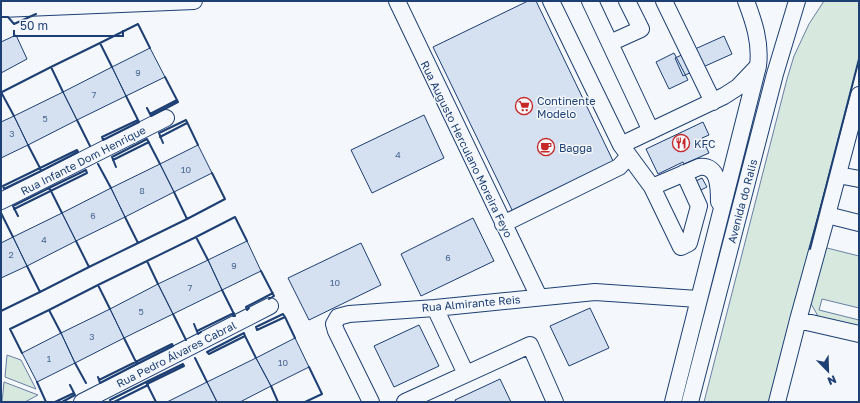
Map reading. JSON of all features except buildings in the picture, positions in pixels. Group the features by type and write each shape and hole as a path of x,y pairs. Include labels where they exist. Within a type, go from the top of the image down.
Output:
{"street":[{"path":"1,9 194,1"},
{"name":"Rua Augusto Herculano Moreira Feyo","path":"397,1 539,297"},
{"path":"551,1 625,151 652,187 681,247 689,243 699,206 684,173"},
{"path":"590,1 650,131"},
{"path":"610,43 641,29 627,1"},
{"path":"664,1 714,102"},
{"name":"Avenida do Ralis","path":"673,402 698,298 758,66 759,57 757,35 746,1"},
{"name":"Avenida do Ralis","path":"690,402 775,74 797,1"},
{"path":"503,224 619,167 625,151 650,131 724,96 738,87 758,66"},
{"path":"777,402 858,100"},
{"name":"Rua Infante Dom Henrique","path":"1,201 166,118"},
{"path":"652,187 704,166 710,169 717,178 719,186 719,219"},
{"path":"838,175 859,179"},
{"path":"827,215 859,223"},
{"name":"Rua Almirante Reis","path":"371,402 336,332 334,324 338,317 349,314 436,308 594,292 698,298"},
{"name":"Rua Pedro Álvares Cabral","path":"82,402 270,306"},
{"path":"436,308 466,374"},
{"path":"798,320 859,334"},
{"path":"415,400 466,374 530,345 556,402"}],"shaded area":[{"path":"824,1 859,1 859,59 770,402 704,402 787,79 794,56 809,24"},
{"path":"823,247 859,256 859,308 822,299 819,310 859,320 859,327 819,318 809,300"},
{"path":"7,355 21,360 36,389 5,377"},
{"path":"4,382 38,395 25,402 2,402"}],"wall":[{"path":"1,17 8,17 14,24 36,14"},
{"path":"100,43 138,24 150,48"},
{"path":"51,67 100,43 112,67"},
{"path":"810,249 859,59"},
{"path":"2,92 51,67 63,92"},
{"path":"147,108 151,116 178,102 165,77"},
{"path":"1,92 14,116"},
{"path":"126,96 139,122 103,140 102,137 138,120"},
{"path":"150,114 177,100"},
{"path":"77,120 90,146"},
{"path":"163,143 159,133 186,120 198,145"},
{"path":"160,137 187,123"},
{"path":"116,167 112,157 147,139 160,164"},
{"path":"113,160 149,142"},
{"path":"28,145 40,168 41,171 78,152 77,150 3,186 4,189 41,171"},
{"path":"98,164 111,188"},
{"path":"14,209 87,173 86,170 49,188 51,191 62,213"},
{"path":"174,192 187,219 225,199 212,173"},
{"path":"18,216 13,206 49,188"},
{"path":"1,213 13,237"},
{"path":"125,217 138,243 187,219"},
{"path":"208,260 196,237 235,217 247,241"},
{"path":"158,284 147,261 196,237"},
{"path":"76,241 89,267 138,243"},
{"path":"110,309 98,285 147,261"},
{"path":"27,266 40,292 89,267"},
{"path":"261,271 274,296 269,299"},
{"path":"61,333 49,310 98,285"},
{"path":"222,290 235,316 233,316"},
{"path":"1,311 40,292"},
{"path":"249,308 247,310 246,307 273,293"},
{"path":"22,353 10,329 49,310"},
{"path":"197,331 234,313"},
{"path":"173,314 186,340"},
{"path":"285,317 257,330 256,327 283,314 285,317 295,338"},
{"path":"194,324 198,334 201,332"},
{"path":"245,336 209,354 207,352 244,333 256,358"},
{"path":"99,380 172,344 173,346 137,364 124,338"},
{"path":"195,358 207,382"},
{"path":"75,363 86,383"},
{"path":"98,377 100,383 137,364"},
{"path":"147,384 184,366 183,364 146,382 156,402"},
{"path":"305,402 322,394 309,367"},
{"path":"37,382 46,402"},
{"path":"111,402 110,400 146,382"},
{"path":"62,402 75,395 70,385"},
{"path":"114,402 148,385"},
{"path":"271,386 278,402"},
{"path":"55,402 74,393"}],"place":[{"name":"Continente Modelo","path":"524,106"},
{"name":"KFC","path":"681,143"},
{"name":"Bagga","path":"546,147"}]}
